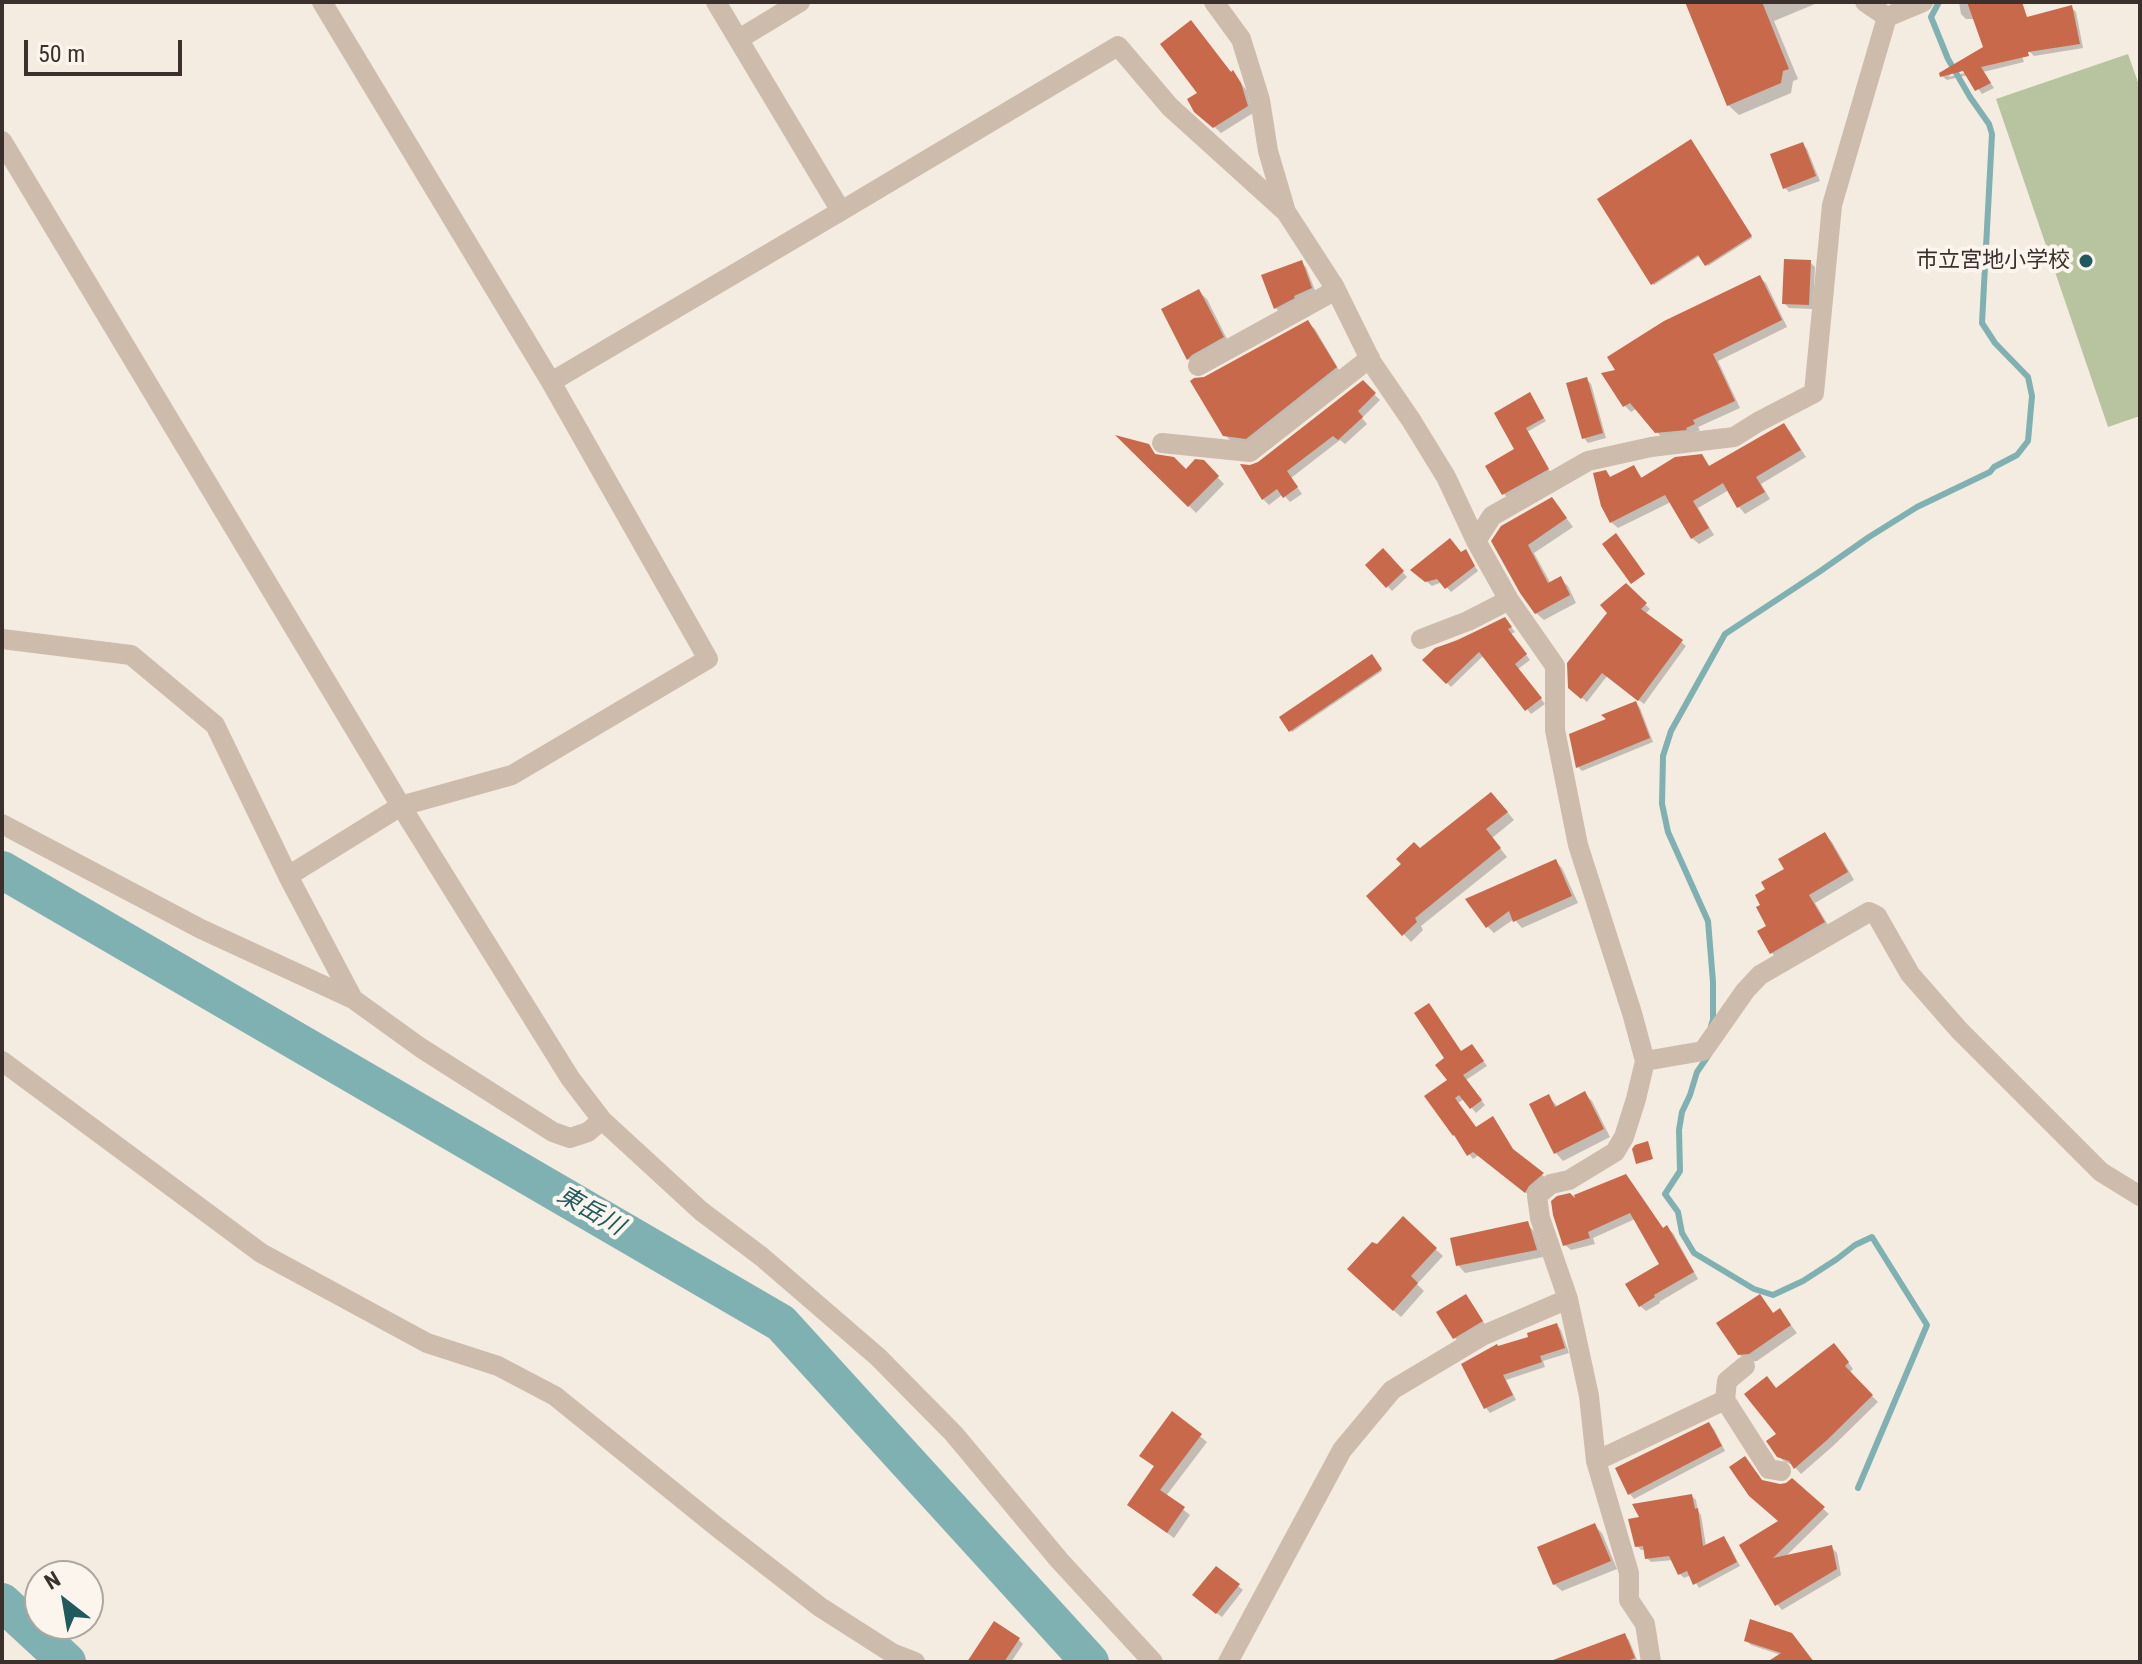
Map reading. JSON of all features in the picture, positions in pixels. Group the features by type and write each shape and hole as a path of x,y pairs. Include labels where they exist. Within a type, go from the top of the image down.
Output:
{"street":[{"path":"288,876 401,806 512,775 708,659 551,382 322,2"},
{"path":"716,2 841,211"},
{"path":"739,39 800,2"},
{"path":"1214,2 1241,39 1260,100 1268,151 1286,212"},
{"path":"1865,2 1887,17"},
{"path":"1887,17 1923,2"},
{"path":"1476,541 1492,516 1588,461 1651,447 1734,437 1814,393 1832,205 1887,17"},
{"path":"551,382 1118,46 1170,107 1286,212 1336,290 1370,358 1446,477 1476,541 1509,600 1555,666 1555,730 1578,845 1645,1061 1624,1137 1615,1152 1569,1180 1551,1184 1537,1196 1540,1218 1568,1299 1589,1396 1596,1461 1629,1573 1629,1600 1645,1624 1651,1662"},
{"path":"2,141 401,806 570,1078 602,1120 701,1211 762,1257 878,1357 954,1434 1059,1560 1153,1662"},
{"path":"1198,366 1336,290"},
{"path":"1230,466 1370,358"},
{"path":"1162,443 1250,452"},
{"path":"1421,639 1468,621 1509,600"},
{"path":"2,639 131,655 215,725 288,876 353,999"},
{"path":"2,824 201,929 353,999 421,1048 553,1132 570,1138 588,1132 602,1120"},
{"path":"1645,1061 1703,1051 1760,975 1869,912 1877,916 1910,974 1959,1030 2101,1172 2140,1196"},
{"path":"2,1061 261,1253 427,1343 498,1366 555,1396 820,1607 892,1653 915,1662"},
{"path":"1228,1662 1342,1450 1392,1390 1484,1335 1568,1299"},
{"path":"1745,1366 1727,1381 1725,1400 1769,1469 1781,1471"},
{"path":"1596,1461 1725,1400"}],"green space":[{"name":"市立宮地小学校","path":"2128,54 2140,88 2140,416 2108,427 1996,99"}],"building":[{"path":"1685,2 1762,2 1789,69 1783,71 1781,83 1727,106"},
{"path":"1967,2 2022,2 2027,17 2072,5 2080,44 2028,52 2029,56 1981,67 1991,83 1975,91 1963,71 1940,77 1939,73 1983,47"},
{"path":"1191,20 1231,72 1233,70 1248,106 1213,128 1194,112 1187,99 1197,93 1160,44"},
{"path":"1691,139 1752,236 1705,266 1698,255 1651,285 1597,199"},
{"path":"1803,142 1816,176 1783,189 1770,154"},
{"path":"1784,259 1811,260 1809,305 1782,304"},
{"path":"1302,260 1312,288 1274,309 1261,275"},
{"path":"1760,275 1782,320 1713,354 1735,401 1693,420 1695,424 1687,430 1655,433 1630,403 1623,407 1601,373 1615,370 1607,357 1664,321"},
{"path":"1199,289 1224,337 1187,360 1161,309"},
{"path":"1308,320 1337,367 1246,439 1223,436 1190,381 1204,377"},
{"path":"1587,377 1603,433 1582,439 1566,383"},
{"path":"1363,380 1376,393 1358,411 1363,417 1338,440 1333,436 1287,471 1298,487 1283,498 1277,489 1262,500 1240,464 1258,462"},
{"path":"1530,392 1544,418 1526,428 1549,469 1502,495 1485,466 1514,449 1494,413"},
{"path":"1784,423 1801,450 1756,477 1765,492 1737,508 1723,483 1693,501 1709,528 1691,539 1665,495 1610,523 1601,506 1593,473 1606,470 1610,477 1634,465 1641,478 1675,457 1702,454 1709,466"},
{"path":"1115,435 1149,444 1155,454 1174,457 1186,469 1195,459 1204,460 1219,476 1188,507"},
{"path":"1552,497 1567,518 1528,545 1548,583 1561,576 1570,595 1535,614 1491,541 1501,526"},
{"path":"1616,533 1645,574 1631,584 1602,544"},
{"path":"1450,538 1461,552 1466,549 1475,566 1445,589 1437,579 1425,582 1410,570"},
{"path":"1383,548 1404,571 1386,588 1365,565"},
{"path":"1626,583 1647,603 1641,609 1683,640 1638,701 1602,673 1581,699 1568,688 1567,663 1607,613 1600,605"},
{"path":"1505,617 1512,627 1508,629 1527,654 1515,664 1542,698 1525,711 1479,652 1446,684 1422,660 1435,648"},
{"path":"1372,654 1382,669 1289,732 1279,717"},
{"path":"1636,701 1650,738 1576,768 1569,734 1606,719 1601,715"},
{"path":"1491,792 1508,812 1486,829 1501,848 1415,918 1417,922 1402,936 1366,896 1401,864 1396,859 1414,842 1420,848"},
{"path":"1825,832 1848,872 1809,895 1825,922 1770,954 1757,931 1766,926 1756,907 1760,905 1755,895 1765,889 1761,882 1784,869 1778,859"},
{"path":"1556,859 1572,896 1513,922 1509,911 1486,928 1465,899"},
{"path":"1429,1003 1461,1051 1472,1044 1484,1061 1463,1075 1482,1100 1470,1109 1459,1095 1455,1098 1476,1127 1493,1116 1513,1149 1544,1173 1525,1193 1473,1152 1467,1156 1424,1096 1447,1080 1435,1065 1444,1058 1414,1013"},
{"path":"1585,1091 1604,1129 1554,1154 1529,1104 1549,1094 1555,1107"},
{"path":"1648,1141 1653,1159 1636,1164 1632,1149"},
{"path":"1626,1174 1663,1228 1667,1225 1694,1272 1639,1307 1625,1284 1659,1264 1630,1213 1588,1232 1590,1238 1563,1246 1551,1201 1570,1193 1575,1198 1574,1195"},
{"path":"1403,1216 1437,1248 1411,1276 1418,1283 1393,1311 1347,1269 1372,1242 1377,1244"},
{"path":"1528,1221 1537,1250 1456,1266 1450,1238"},
{"path":"1466,1294 1483,1321 1453,1339 1436,1312"},
{"path":"1760,1294 1773,1313 1780,1308 1791,1325 1749,1354 1738,1355 1716,1323"},
{"path":"1557,1323 1565,1348 1540,1356 1542,1362 1503,1375 1513,1395 1484,1409 1461,1364 1497,1344 1528,1337 1527,1333"},
{"path":"1834,1343 1849,1362 1845,1366 1873,1395 1794,1469 1789,1461 1777,1457 1766,1441 1776,1434 1744,1394 1767,1376 1776,1388"},
{"path":"1172,1411 1202,1434 1160,1490 1185,1507 1167,1533 1127,1505 1154,1466 1139,1456"},
{"path":"1709,1422 1722,1446 1628,1495 1615,1468"},
{"path":"1745,1456 1762,1480 1780,1484 1792,1478 1825,1507 1773,1558 1832,1545 1837,1569 1775,1606 1739,1545 1778,1521 1749,1496 1729,1467"},
{"path":"1692,1494 1695,1509 1698,1508 1703,1546 1724,1536 1737,1562 1693,1585 1687,1571 1678,1575 1669,1556 1645,1559 1643,1546 1635,1547 1628,1519 1639,1517 1632,1504"},
{"path":"1595,1523 1611,1561 1553,1585 1537,1547"},
{"path":"1216,1566 1240,1584 1216,1614 1192,1595"},
{"path":"1750,1619 1792,1633 1814,1662 1767,1662 1781,1653 1744,1641"},
{"path":"994,1621 1020,1638 1004,1662 967,1662"},
{"path":"1625,1633 1635,1658 1625,1662 1553,1660"}],"waterway":[{"path":"1711,1026 1713,982 1708,921 1668,832 1662,804 1663,756 1671,731 1725,634 1917,507 1990,472 2017,455 2028,441 2032,396 2028,377 1995,343 1982,323 1992,134 1989,124 1948,59 1931,17 1939,2"},
{"name":"東岳川","path":"2,870 781,1323 1090,1662"},
{"path":"1708,1056 1697,1072 1682,1112 1680,1171 1665,1194 1678,1212 1682,1233 1694,1253 1754,1289 1773,1295 1803,1281 1872,1237 1927,1325 1858,1488"},
{"path":"2,1602 67,1662"}],"place":[{"name":"市立宮地小学校","path":"2086,261"}]}
